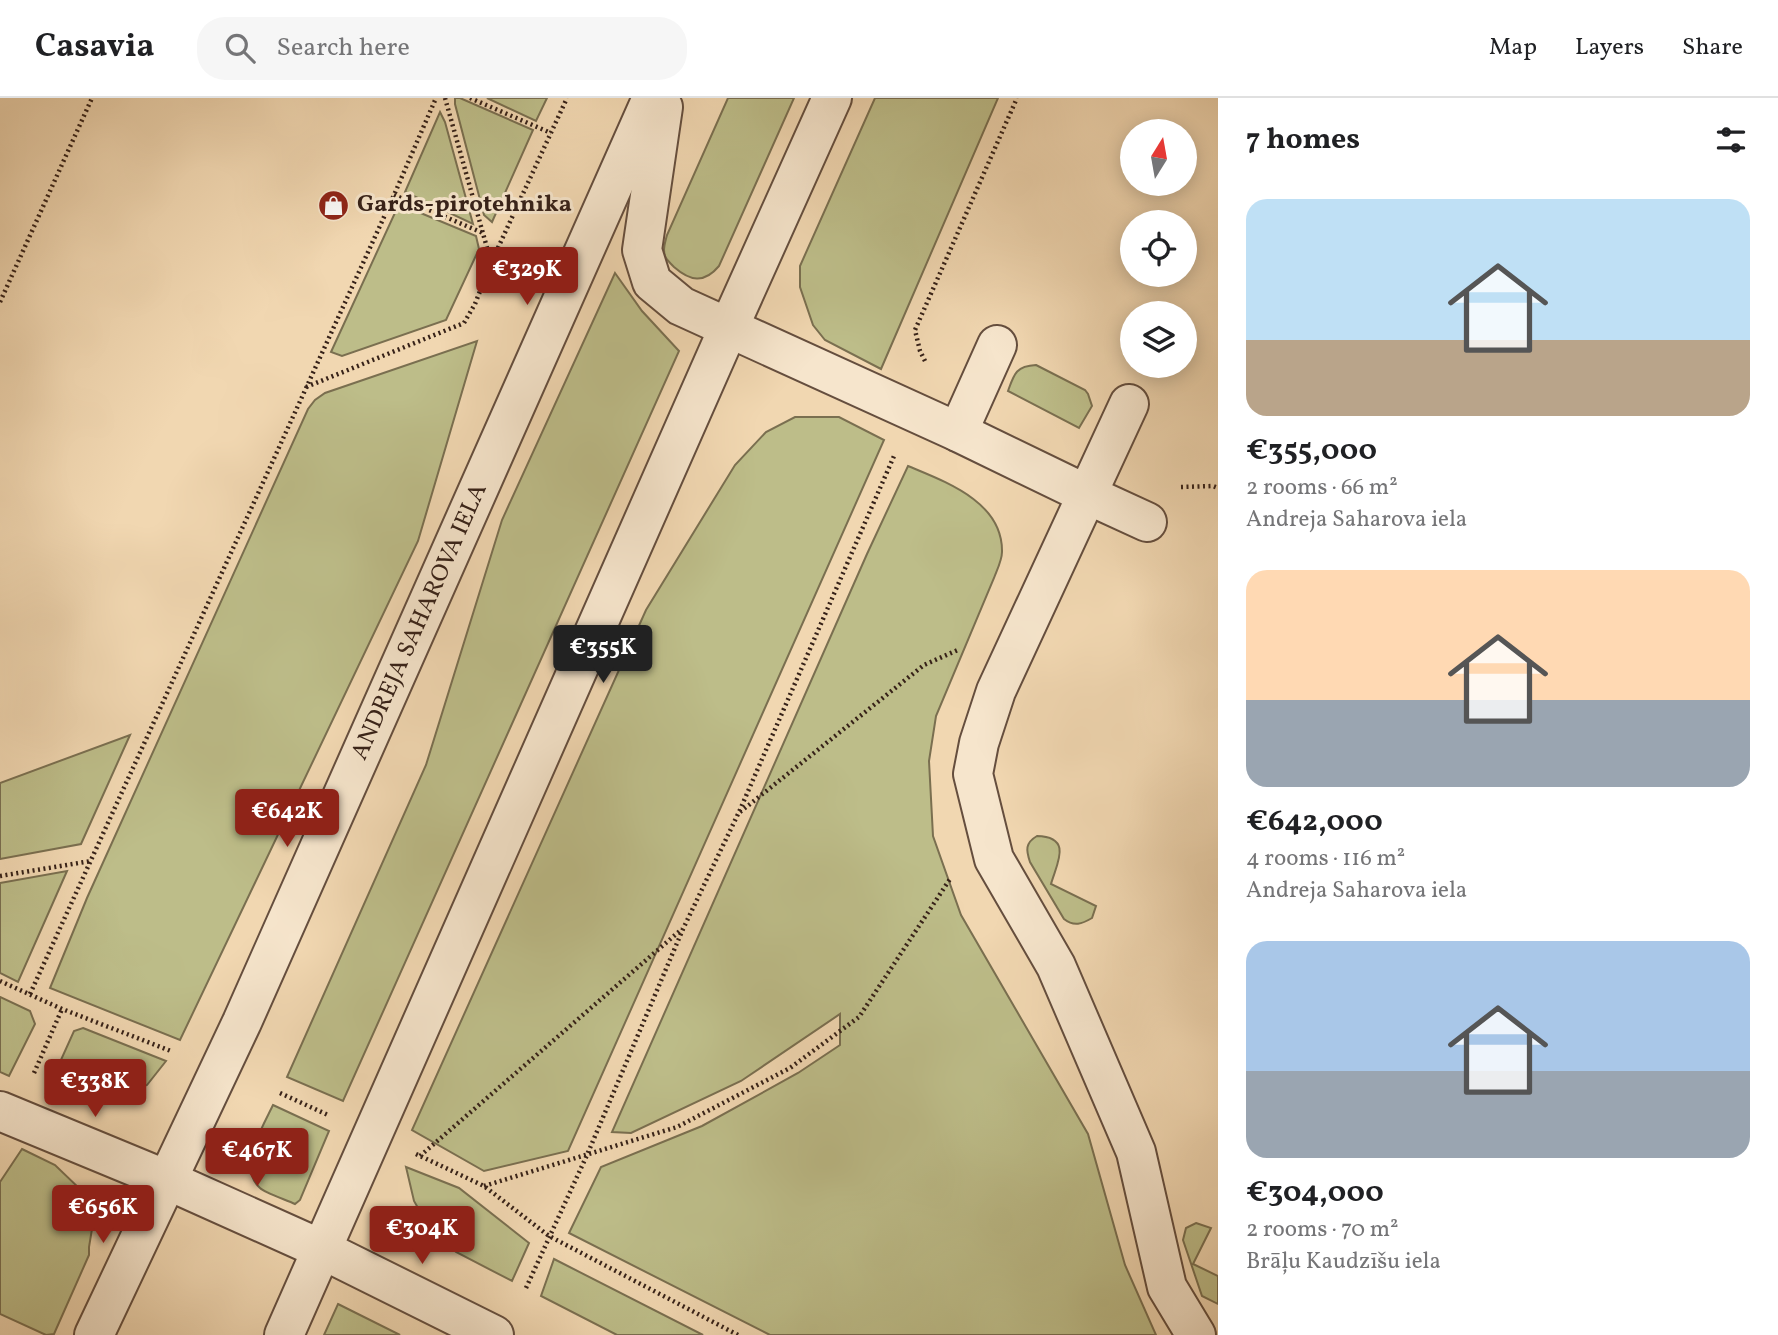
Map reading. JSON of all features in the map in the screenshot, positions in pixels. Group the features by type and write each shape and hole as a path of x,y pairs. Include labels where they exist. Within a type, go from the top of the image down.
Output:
{"street":[{"name":"ANDREJA SAHAROVA IELA","path":"94,1335 242,1022 652,98"},
{"path":"664,98 642,250 652,282 681,306 958,432 1147,522"},
{"path":"284,1335 832,98"},
{"path":"958,432 997,345"},
{"path":"1129,404 996,691 979,743 973,774 994,859 1056,967 1136,1152 1167,1287 1196,1335"},
{"path":"0,1111 167,1180 323,1250 494,1335"}],"path":[{"path":"0,302 92,98"},
{"path":"30,994 436,98"},
{"path":"445,98 491,263"},
{"path":"470,98 551,133"},
{"path":"305,387 464,323 567,98"},
{"path":"526,1288 587,1155 683,929 739,812 912,412 929,370 919,351 915,330 1017,98"},
{"path":"394,195 482,233"},
{"path":"1179,487 1218,488"},
{"path":"739,812 924,665 978,640 1025,626"},
{"path":"484,1186 677,1127 790,1068 859,1017 954,872 994,859"},
{"path":"0,876 91,861"},
{"path":"420,1156 683,929"},
{"path":"0,981 62,1009 172,1051"},
{"path":"32,1077 62,1009"},
{"path":"280,1093 335,1118"},
{"path":"412,1153 484,1186 549,1236 738,1335"}],"green space":[{"path":"455,98 533,130 492,222 484,215"},
{"path":"487,98 547,98 536,121"},
{"path":"728,98 794,98 719,266 708,276 691,278 667,260 664,253 665,244"},
{"path":"875,98 998,98 881,369 825,340 813,325 800,287 800,266"},
{"path":"440,112 445,122 473,224 405,192"},
{"path":"399,204 476,236 479,249 446,320 342,356 331,352"},
{"path":"615,273 642,311 679,351 343,1101 287,1077 426,765 502,520"},
{"path":"477,341 418,541 180,1040 50,988 87,898 308,409 325,393"},
{"path":"1036,365 1088,394 1092,406 1079,428 1008,391 1020,369"},
{"path":"795,417 839,417 884,440 568,1151 484,1171 412,1130 646,610 735,465 766,432"},
{"path":"908,466 955,487 983,507 1000,535 1002,552 994,578 936,716 929,761 933,836 961,915 1088,1134 1125,1265 1156,1335 770,1335 569,1233 601,1167 702,1126 798,1073 840,1045 840,1014 741,1081 631,1133 612,1132"},
{"path":"130,735 81,844 0,859 0,783"},
{"path":"1037,836 1048,837 1059,846 1059,860 1051,884 1096,906 1092,918 1078,924 1064,919 1030,862 1028,847 1030,841"},
{"path":"67,871 18,982 0,973 0,883"},
{"path":"0,997 30,1011 35,1024 9,1076 0,1072"},
{"path":"83,1028 166,1061 147,1085 117,1097 77,1101 46,1093 74,1031"},
{"path":"273,1105 329,1131 300,1200 295,1204 260,1188 251,1170 251,1158 258,1135"},
{"path":"22,1149 55,1165 80,1189 94,1217 89,1255 54,1334 46,1335 0,1314 0,1182"},
{"path":"406,1167 459,1188 529,1243 512,1281 456,1252 429,1227 414,1201"},
{"path":"1196,1223 1211,1228 1193,1264 1218,1276 1218,1304 1202,1296 1183,1240 1186,1228"},
{"path":"554,1259 703,1335 617,1335 541,1296"},
{"path":"338,1304 400,1335 324,1335"}],"place":[{"name":"Gards-pirotehnika","path":"334,205"}]}
